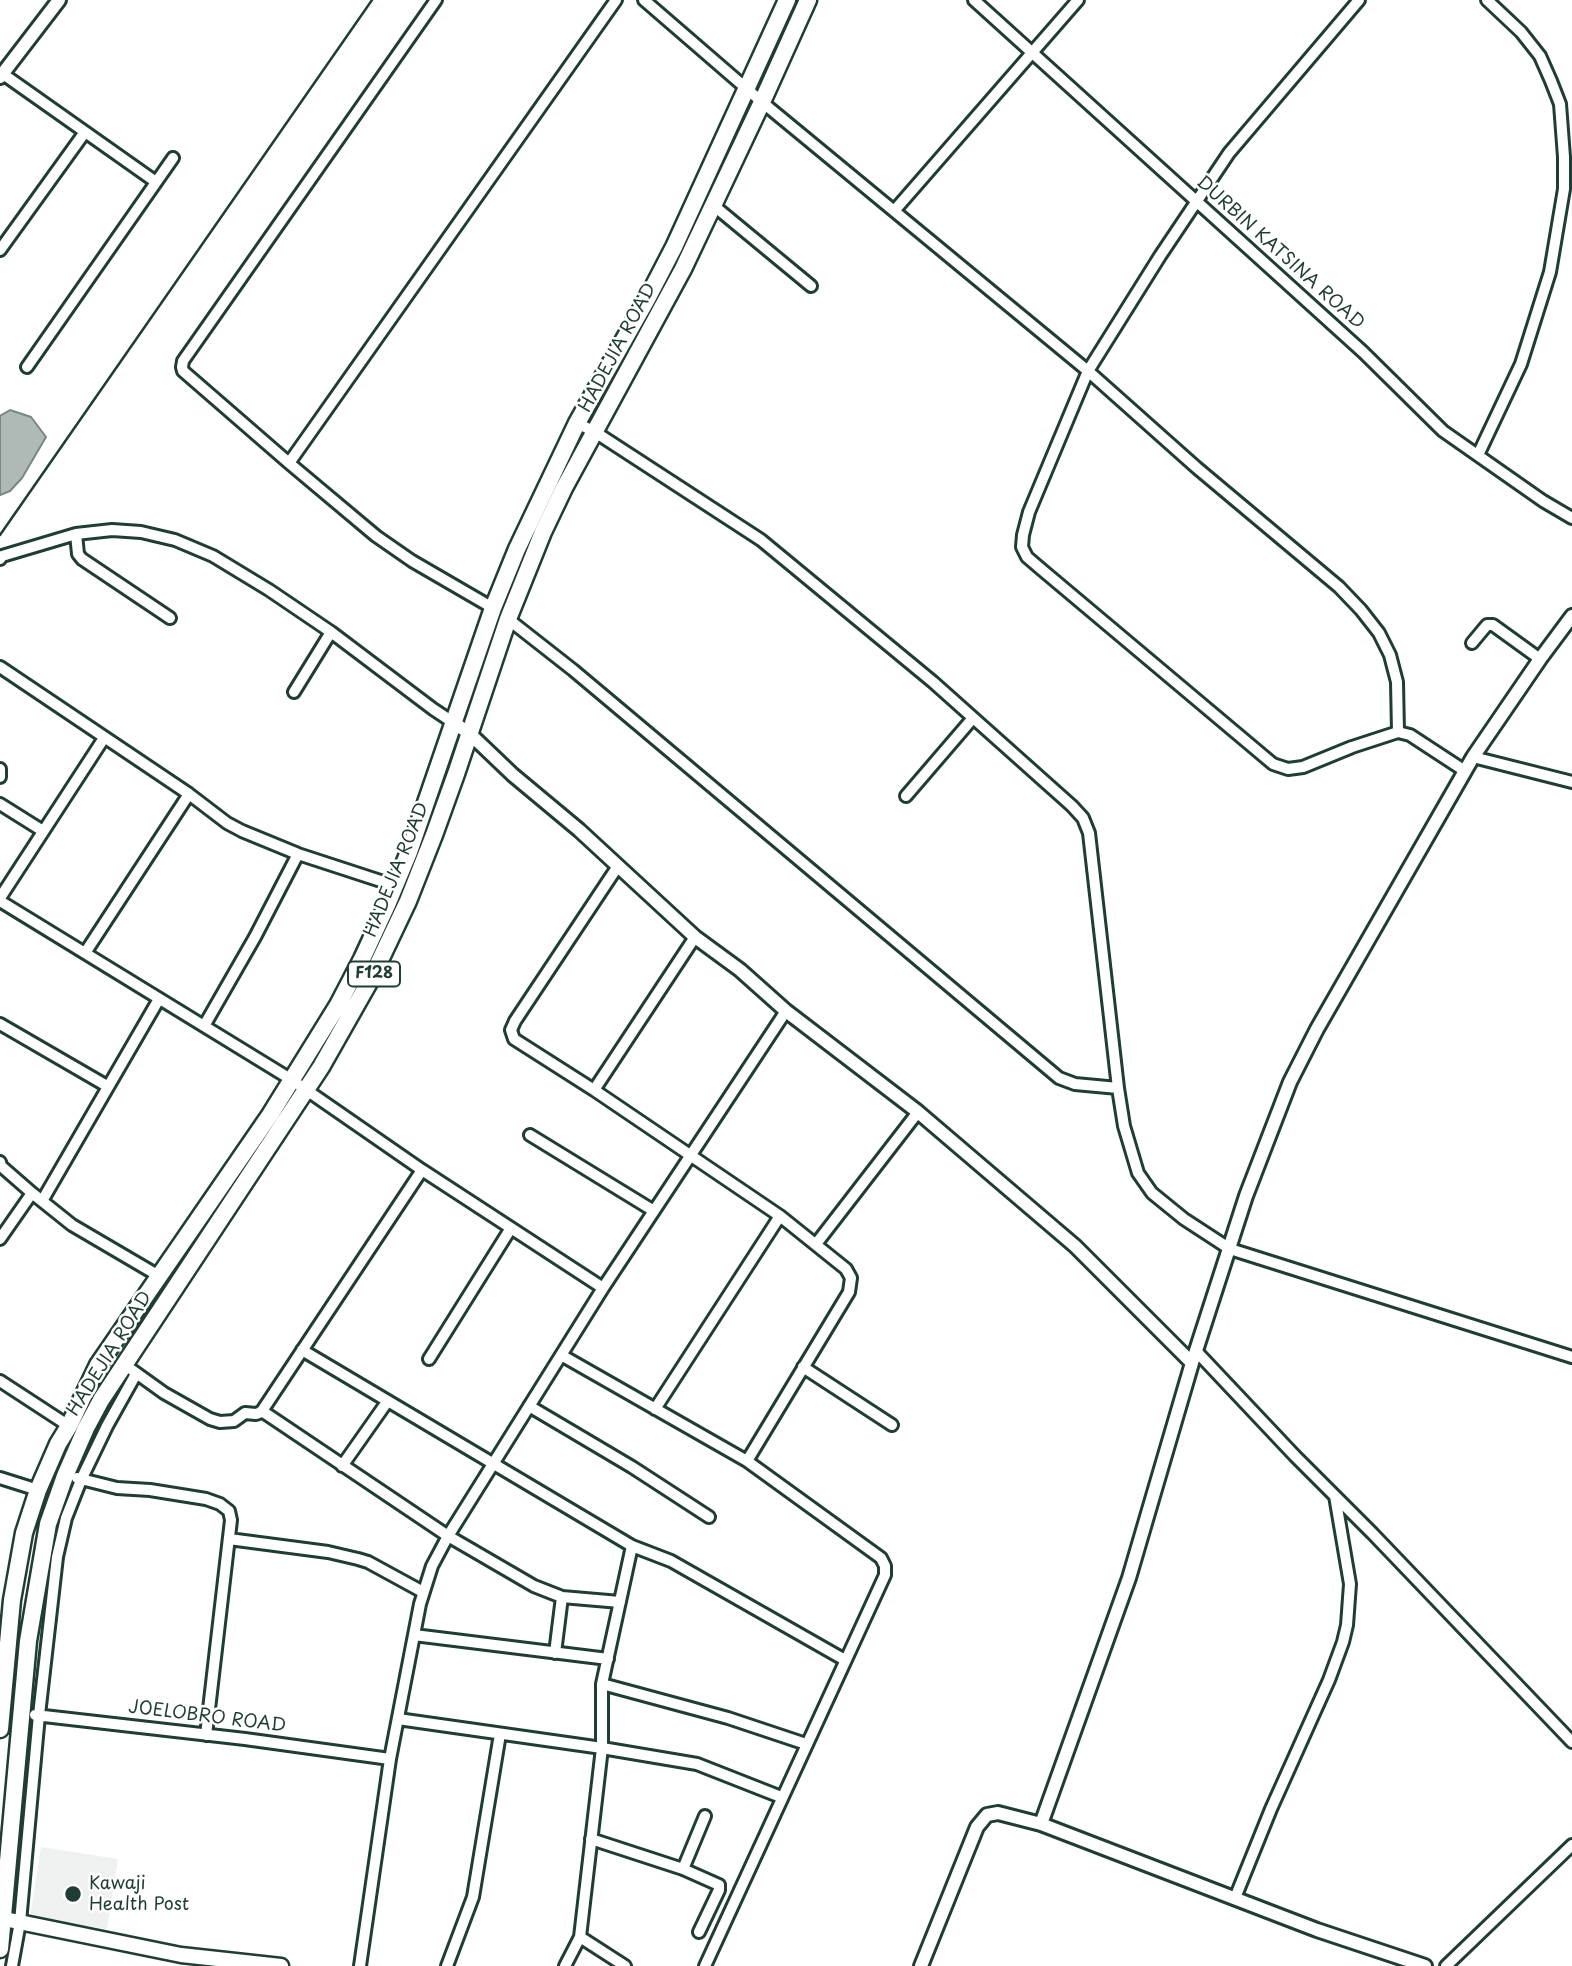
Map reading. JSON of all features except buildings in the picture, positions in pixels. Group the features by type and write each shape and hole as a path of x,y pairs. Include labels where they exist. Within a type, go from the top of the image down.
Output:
{"main road":[{"name":"HADEJIA ROAD","path":"0,1729 5,1625 24,1534 38,1490 58,1444 98,1365 292,1080 338,1005 362,959 396,886 493,608 532,514 577,423 658,278 787,0"},
{"name":"HADEJIA ROAD","path":"0,1949 20,1713 41,1553 48,1524 73,1477 86,1428 306,1090 372,977 398,923 433,835 508,619 542,532 683,269 808,0"},
{"path":"98,1365 125,1371"},
{"path":"2,1918 181,1955 281,1966"}],"street":[{"path":"59,0 1,76 156,182"},
{"path":"436,0 183,361 183,371 376,536 412,561 493,608"},
{"path":"289,463 616,0"},
{"path":"645,0 762,102 1088,372 1339,587 1379,633 1390,655 1397,682 1398,732"},
{"name":"DURBIN KATSINA ROAD","path":"974,0 1363,352 1443,431 1542,501 1572,518"},
{"path":"894,211 1078,0"},
{"path":"1359,0 1229,153 1160,256 1088,372 1029,512 1022,547 1027,557 1273,764 1288,769 1303,767 1398,732 1410,735 1465,771"},
{"path":"1478,455 1521,363 1550,272 1564,189 1560,104 1551,81 1540,56 1521,32 1487,0"},
{"path":"0,250 85,132"},
{"path":"26,367 173,158"},
{"path":"713,205 811,286"},
{"path":"577,423 761,540 933,682 1083,818 1089,833 1124,1126 1138,1173 1152,1193 1175,1213 1230,1249 1572,1357"},
{"path":"1,557 76,534 112,530 141,532 174,540 213,556 331,632 469,733 695,937 918,1112 1075,1246 1194,1357 1335,1496 1572,1742"},
{"path":"76,534 82,559 170,618"},
{"path":"508,619 584,679 1059,1078 1075,1084 1118,1088"},
{"path":"1041,1824 1129,1578 1194,1357 1246,1196 1290,1082 1317,1029 1473,757 1540,659 1571,622"},
{"path":"1472,643 1487,625 1493,625 1540,659"},
{"path":"294,692 331,632"},
{"path":"0,667 189,794 227,824 298,853 396,886"},
{"path":"906,796 973,718"},
{"path":"104,738 0,899 292,1080 422,1170 603,1288"},
{"path":"1473,757 1572,782"},
{"path":"0,769 0,777"},
{"path":"85,953 189,794"},
{"path":"0,804 43,831"},
{"path":"204,1026 298,853"},
{"path":"618,866 515,1021 511,1030 514,1039 780,1216 846,1269 851,1278 849,1292 747,1461"},
{"path":"594,1090 695,937"},
{"path":"42,1201 159,999"},
{"path":"360,1966 390,1759 423,1592 432,1566 603,1288 786,1010"},
{"path":"0,1024 107,1086"},
{"path":"816,1244 918,1112"},
{"path":"530,1135 654,1211"},
{"path":"0,1162 1,1166 72,1225 159,1276"},
{"path":"125,1371 220,1423 234,1420 245,1413 256,1414 262,1410 422,1170"},
{"path":"2,1233 32,1193"},
{"path":"655,1409 780,1216"},
{"path":"429,1359 511,1228"},
{"path":"302,1350 632,1546 671,1561 845,1660"},
{"path":"561,1355 747,1461 881,1558 885,1566 885,1575 705,1966"},
{"path":"803,1367 892,1425"},
{"path":"0,1381 69,1426"},
{"path":"342,1466 387,1402"},
{"path":"529,1406 632,1467 709,1517"},
{"path":"262,1410 448,1536 534,1586 562,1597 620,1602"},
{"path":"12,1966 20,1922 57,1558 73,1477 117,1488 206,1499 229,1511 231,1520 206,1735"},
{"path":"0,1478 38,1490"},
{"path":"1235,1898 1329,1680 1348,1625 1350,1584 1335,1496"},
{"path":"229,1539 328,1552 358,1559 423,1592"},
{"path":"565,1966 580,1937 602,1748 602,1684 632,1546"},
{"path":"555,1653 562,1597"},
{"path":"414,1635 607,1659"},
{"path":"602,1684 728,1718 806,1744"},
{"name":"JOELOBRO ROAD","path":"20,1713 390,1759"},
{"path":"398,1720 697,1764 781,1797"},
{"path":"447,1966 473,1897 500,1734"},
{"path":"922,1966 977,1827 987,1815 998,1813 1041,1824 1317,1930 1425,1966"},
{"path":"683,1869 705,1816"},
{"path":"591,1839 683,1869 719,1885 699,1932"},
{"path":"1446,1966 1572,1845"},
{"path":"580,1937 625,1966"}],"shaded area":[{"path":"10,410 31,417 46,437 22,478 10,491 0,495 0,416"},
{"name":"Kawaji Health Post","path":"41,1847 118,1859 107,1929 30,1917"}],"railway":[{"path":"0,535 372,0"}],"place":[{"name":"Kawaji Health Post","path":"73,1894"}]}
